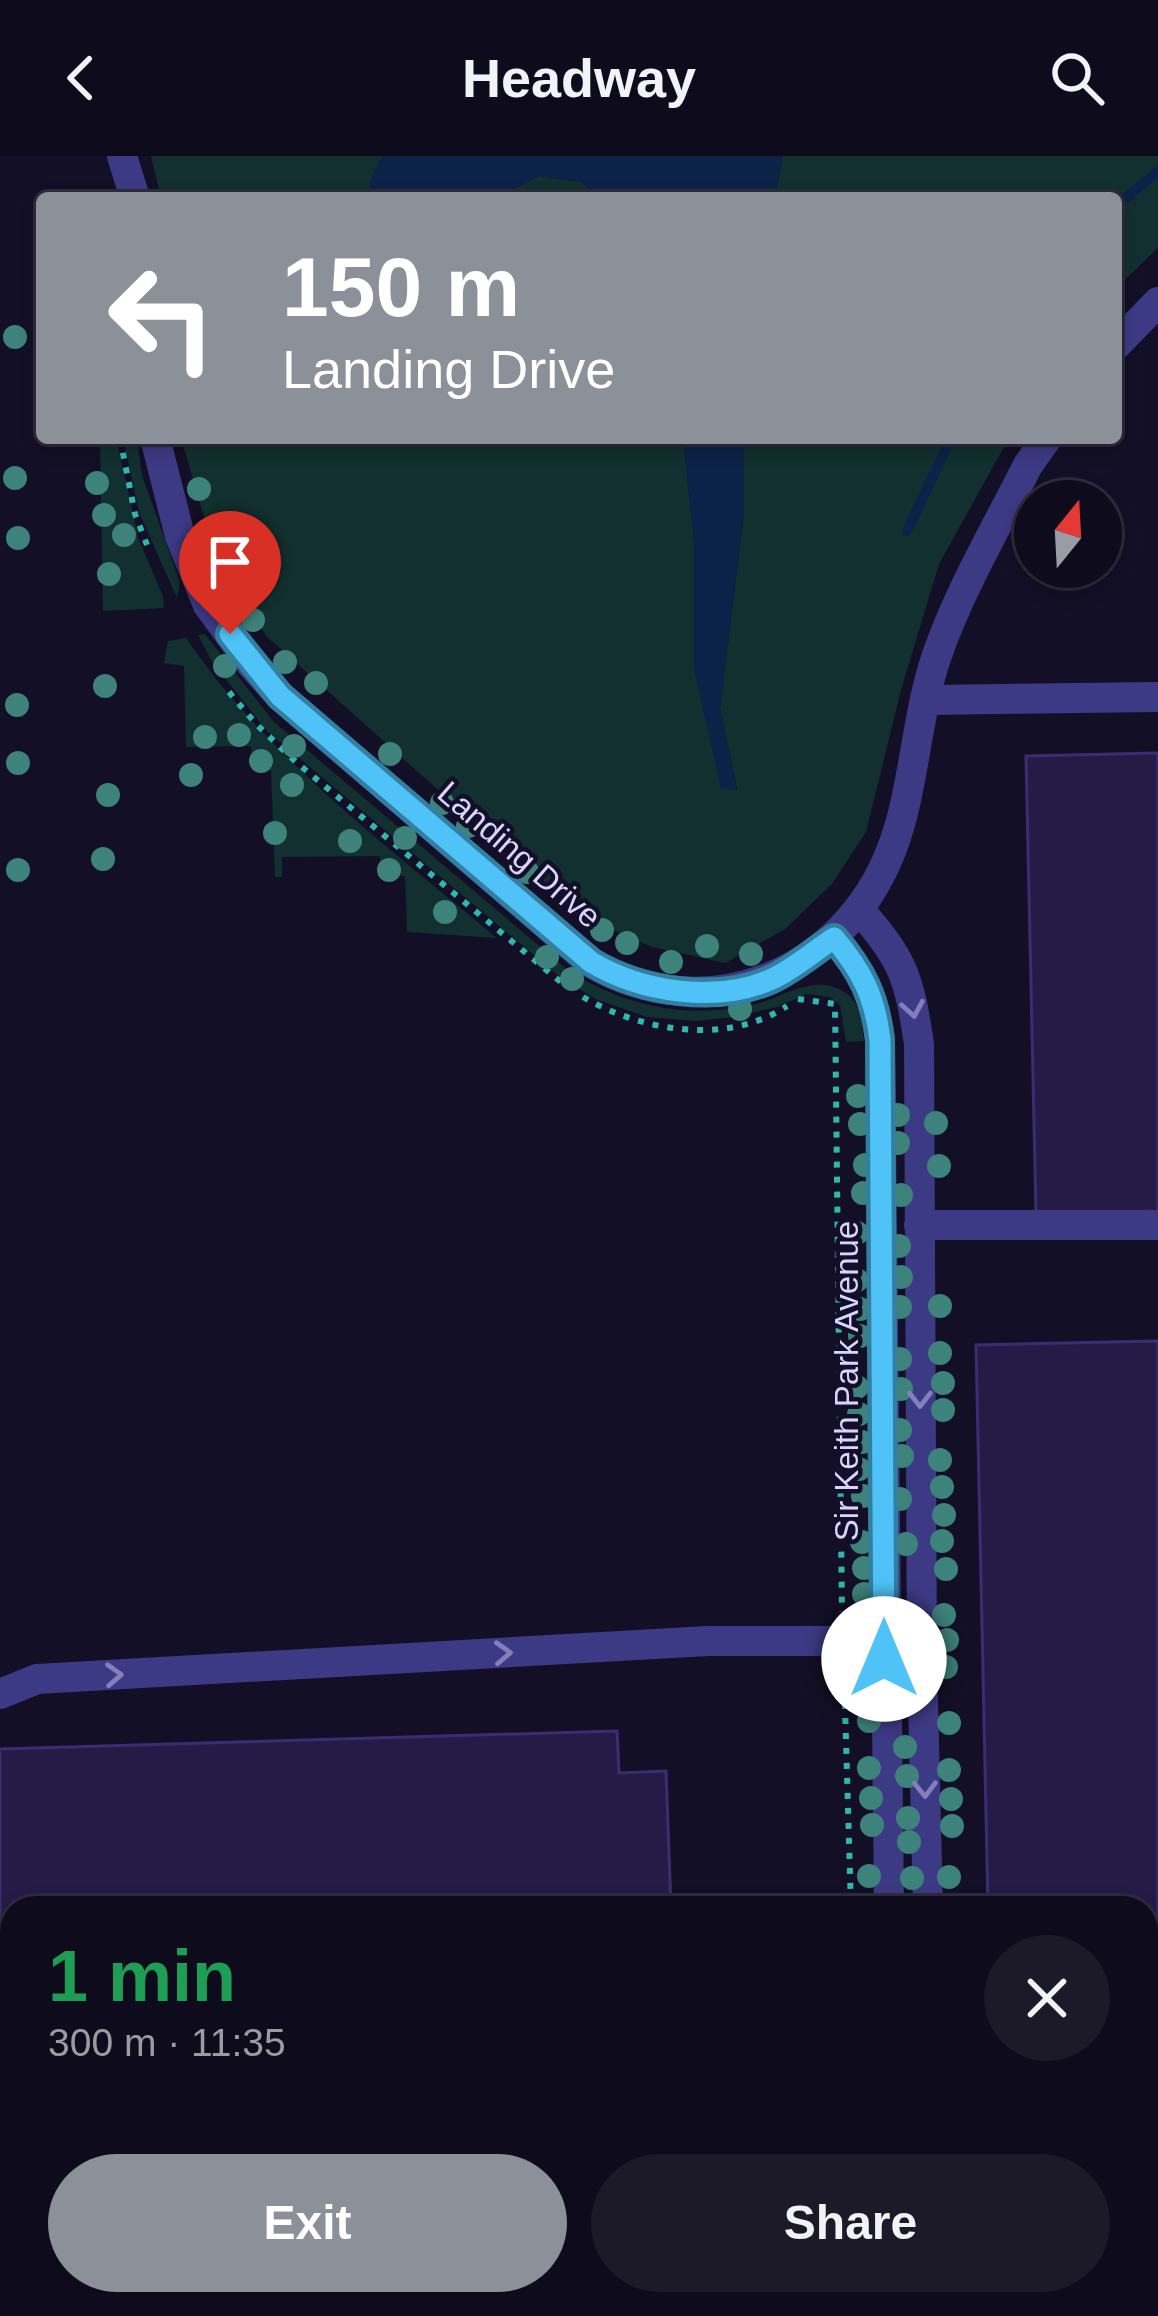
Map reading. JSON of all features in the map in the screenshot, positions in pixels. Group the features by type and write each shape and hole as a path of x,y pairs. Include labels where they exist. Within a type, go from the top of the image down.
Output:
{"street":[{"path":"122,156 133,192"},
{"path":"1122,339 1158,302"},
{"name":"Landing Drive","path":"157,444 180,536 208,605 280,696 591,962 618,978 645,986 719,991 772,979 834,938 859,909 892,851 937,656 967,586 1043,444"},
{"path":"927,700 1158,697"},
{"path":"859,909 906,972 919,1044 928,1896"},
{"name":"Sir Keith Park Avenue","path":"834,938 873,994 880,1040 889,1896"},
{"path":"920,1225 1158,1225"},
{"path":"0,1694 37,1679 708,1641 884,1641"}],"path":[{"path":"121,444 135,514 148,550"},
{"path":"228,691 297,763 531,961 613,1015 669,1028 721,1029 777,1012 799,998 835,1004 851,1896"}],"green space":[{"path":"151,156 383,156 370,181 372,192 160,192"},
{"path":"783,156 1158,156 1158,248 1122,282 1122,192 776,192"},
{"path":"539,176 581,182 595,192 506,192"},
{"path":"100,444 117,444 139,540 164,608 103,611"},
{"path":"124,444 138,444 142,475 180,582 177,598 139,512"},
{"path":"183,444 684,444 721,789 737,789 720,708 744,514 744,444 1006,444 939,564 866,832 832,884 785,929 726,963 652,947 577,914 266,636 211,541"},
{"path":"205,634 274,722 570,972 636,1002 683,1010 731,1009 826,985 855,1003 864,1041 846,1042 840,1005 830,997 806,994 777,1007 696,1021 647,1017 595,999 559,976 267,731 212,662 198,635"},
{"path":"186,638 218,682 291,761 497,938 407,932 405,876 380,875 380,856 282,857 282,877 275,877 271,770 254,771 251,746 186,747 184,666 164,663 168,641"}],"water":[{"path":"383,156 783,156 776,192 595,192 581,182 539,176 506,192 372,192 370,181"},
{"path":"684,444 744,444 744,514 720,708 737,790 721,789 694,669 694,541"}],"building":[{"path":"1158,753 1158,1211 1036,1214 1026,756"},
{"path":"1158,1341 1158,1896 988,1896 976,1345"},
{"path":"617,1731 619,1773 666,1771 671,1896 0,1896 0,1749"}],"waterway":[{"path":"1122,201 1158,171"},
{"path":"907,531 948,444"}],"route":[{"path":"230,634 280,696 591,962 618,978 676,990 745,987 772,979 834,938 854,962 873,994 880,1040 884,1659"}]}
